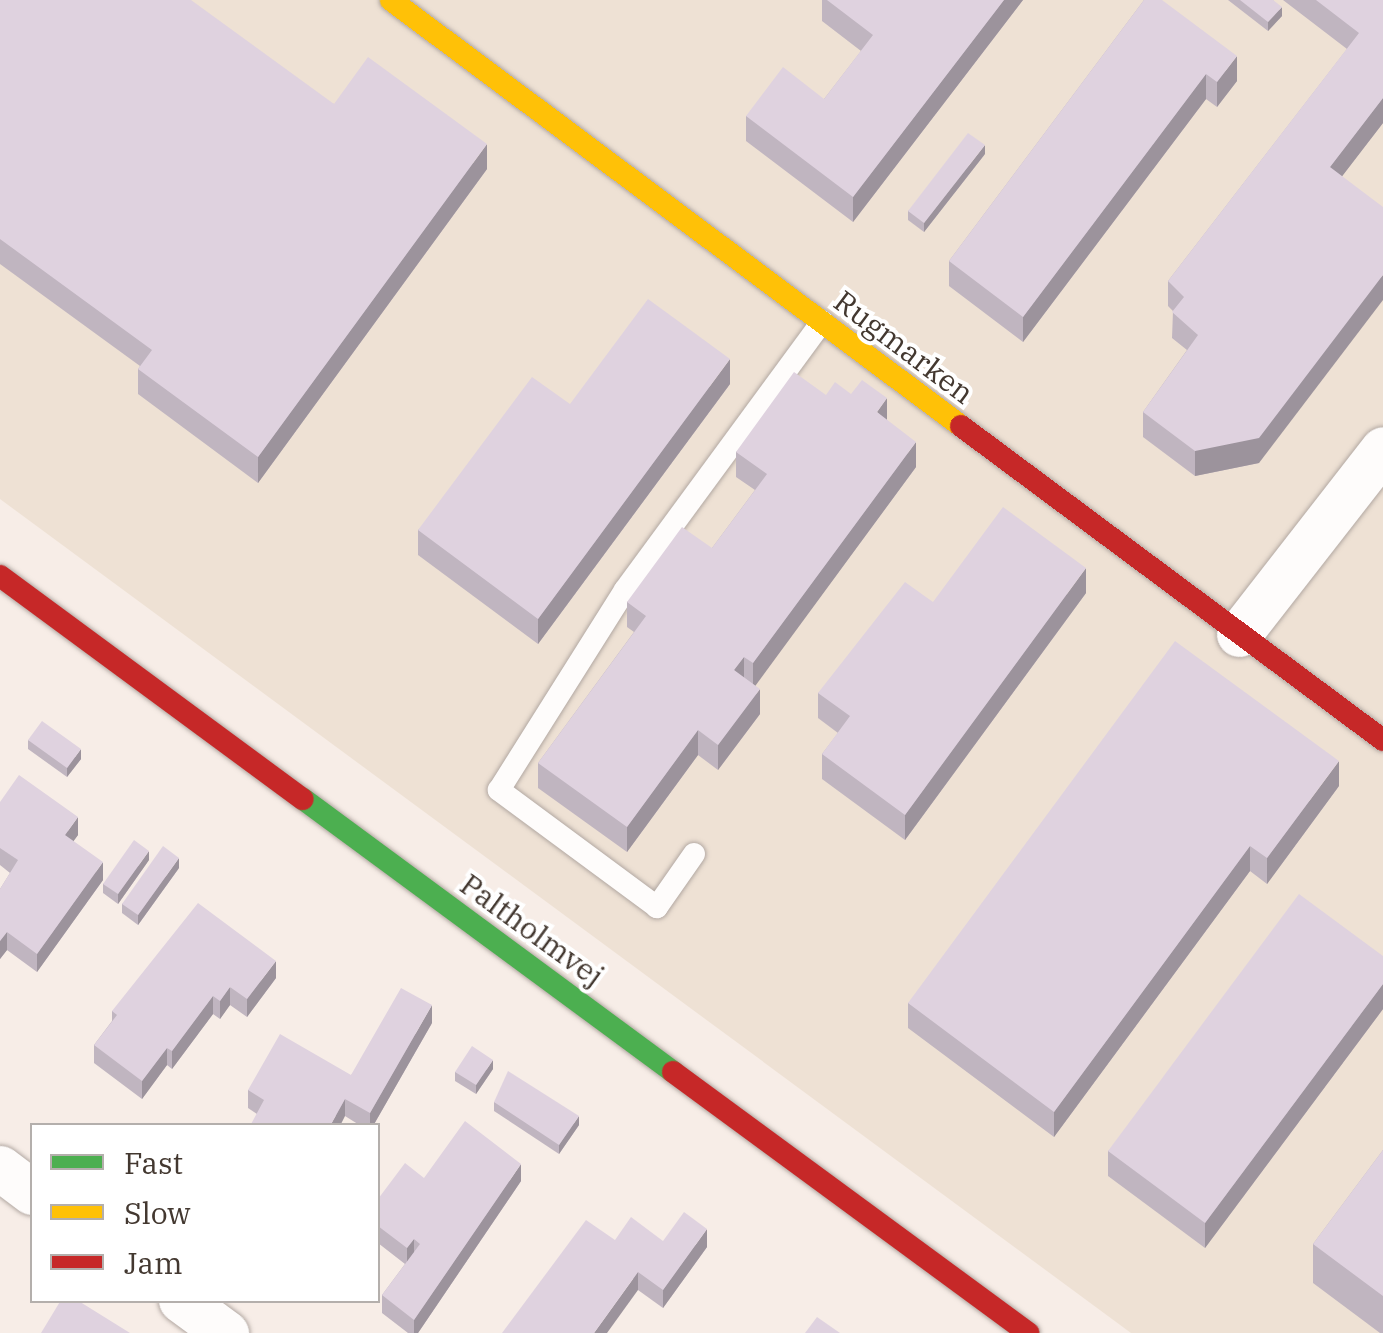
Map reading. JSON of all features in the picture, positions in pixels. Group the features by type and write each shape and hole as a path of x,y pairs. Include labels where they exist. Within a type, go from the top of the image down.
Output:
{"street":[{"name":"Rugmarken","path":"391,0 1383,740"},
{"path":"1239,634 1383,449"},
{"name":"Paltholmvej","path":"0,576 1028,1333"},
{"path":"0,1168 30,1190"},
{"path":"186,1303 226,1333"}],"lane":[{"path":"694,854 658,908 499,790 625,590 822,322"}],"shaded area":[{"path":"0,0 1383,0 1383,1333 1131,1333 0,499"}],"building":[{"path":"0,0 191,0 334,104 368,57 487,144 258,457 138,369 152,350 0,239"},
{"path":"827,0 1004,0 853,197 746,116 783,67 824,99 873,35"},
{"path":"1144,0 1162,0 1237,56 1217,82 1206,74 1023,317 949,261"},
{"path":"1240,0 1273,0 1282,7 1268,22"},
{"path":"1316,0 1383,0 1383,98 1330,167 1383,207 1383,275 1259,438 1195,451 1143,412 1198,335 1172,312 1184,297 1168,281 1359,33"},
{"path":"968,133 985,145 924,223 908,211"},
{"path":"648,299 730,359 538,619 418,530 532,377 570,404"},
{"path":"794,372 826,395 835,382 851,394 862,380 887,398 877,412 916,442 753,663 744,657 734,670 760,689 718,745 698,730 627,827 538,763 646,616 627,602 682,527 712,548 767,474 736,452"},
{"path":"1003,507 1086,568 905,815 822,754 850,716 818,693 905,582 933,602"},
{"path":"1175,641 1339,761 1267,858 1250,846 1054,1112 908,1003"},
{"path":"42,721 81,749 67,768 28,740"},
{"path":"19,775 78,817 65,835 103,862 37,954 7,932 0,941 0,889 18,860 0,848 0,802"},
{"path":"134,840 149,851 118,894 103,884"},
{"path":"163,846 179,858 138,915 122,904"},
{"path":"1299,894 1383,956 1383,984 1205,1223 1108,1151"},
{"path":"198,903 276,961 247,999 230,987 220,1001 213,996 172,1051 167,1048 142,1081 94,1045 117,1015 112,1011"},
{"path":"401,988 432,1005 370,1113 345,1099 332,1123 252,1123 264,1100 248,1090 280,1034 351,1075"},
{"path":"472,1046 493,1060 476,1085 455,1072"},
{"path":"508,1071 579,1116 559,1145 494,1102"},
{"path":"465,1121 521,1164 414,1320 382,1295 420,1244 414,1239 407,1248 380,1228 380,1196 405,1163 424,1178"},
{"path":"1383,1150 1383,1296 1313,1244"},
{"path":"684,1212 707,1229 663,1290 638,1272 594,1333 502,1333 586,1220 615,1240 631,1217 663,1241"},
{"path":"59,1303 82,1303 130,1333 41,1333"},
{"path":"817,1317 840,1333 805,1333"}],"traffic: fast":[{"path":"303,799 673,1072"}],"traffic: slow":[{"path":"391,0 961,426"}],"traffic: jam":[{"path":"961,426 1383,740"},
{"path":"0,576 303,799"},
{"path":"673,1072 1028,1333"}]}
